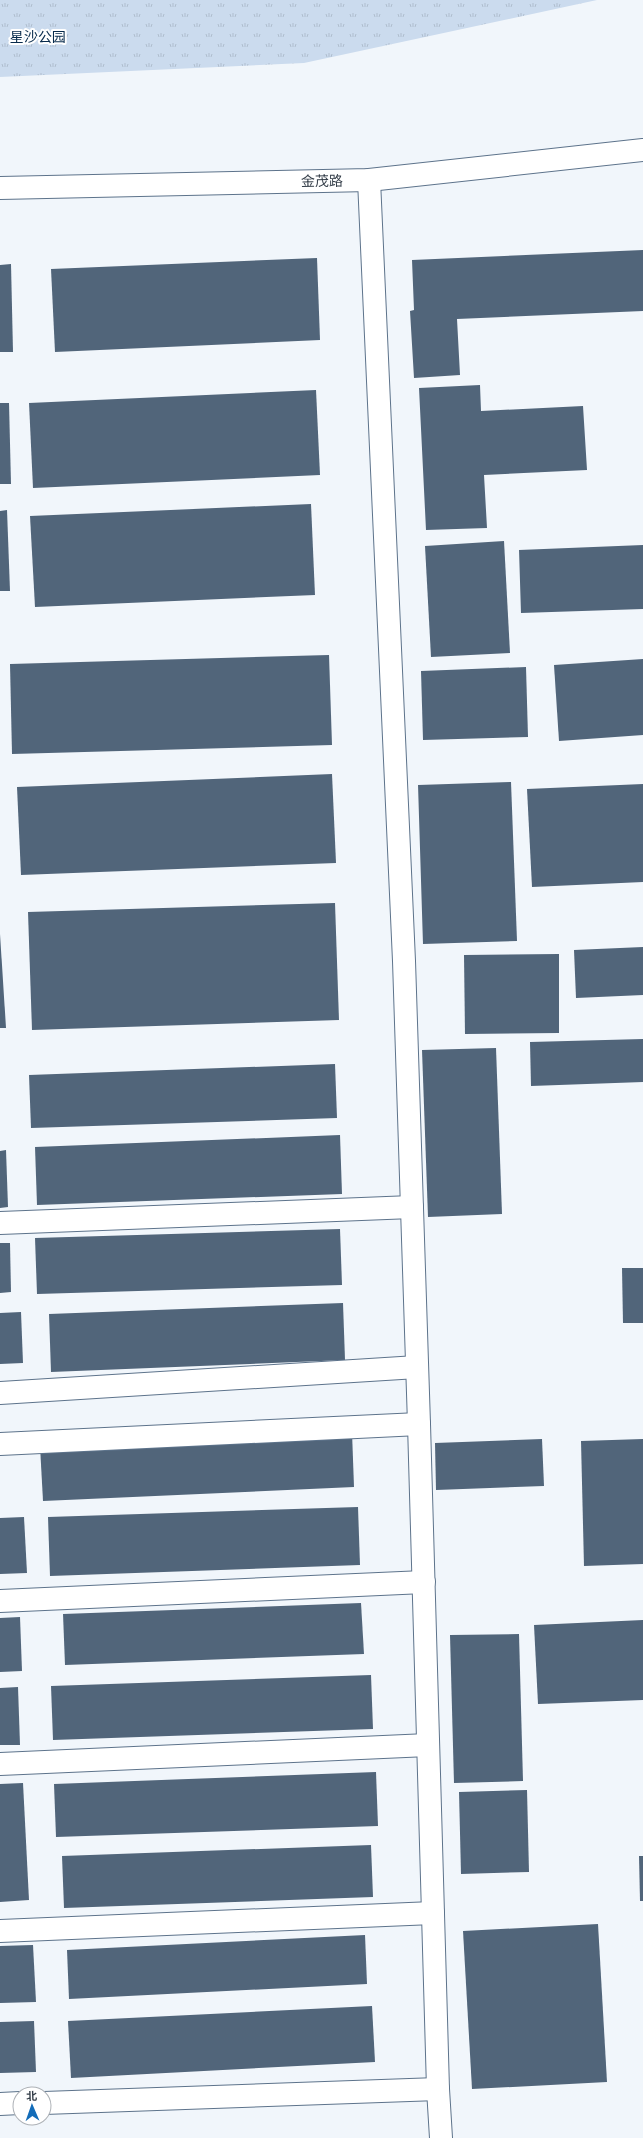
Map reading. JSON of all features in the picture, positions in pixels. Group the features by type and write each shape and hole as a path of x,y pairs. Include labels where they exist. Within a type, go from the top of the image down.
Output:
{"street":[{"name":"金茂路","path":"0,188 369,180 643,150"},
{"path":"369,180 404,961 424,1582 438,2089 441,2138"},
{"path":"0,1223 412,1207"},
{"path":"0,1393 417,1367"},
{"path":"0,1444 419,1424"},
{"path":"0,1601 424,1582"},
{"path":"0,1764 428,1745"},
{"path":"0,1931 433,1913"},
{"path":"52,2103 438,2089"},
{"path":"0,2104 12,2104"}],"green space":[{"name":"星沙公园","path":"0,0 597,0 304,63 0,77"}],"building":[{"path":"643,250 643,311 457,319 460,375 414,378 410,311 414,310 412,260"},
{"path":"317,258 320,340 55,352 51,269"},
{"path":"11,264 13,352 0,352 0,265"},
{"path":"480,385 481,411 583,406 587,470 484,475 487,528 426,530 419,388"},
{"path":"316,390 320,475 33,488 29,403"},
{"path":"0,403 9,403 11,484 0,484"},
{"path":"311,504 315,595 35,607 30,516"},
{"path":"7,510 10,591 0,591 0,511"},
{"path":"504,541 510,653 431,657 425,546"},
{"path":"643,545 643,609 521,613 519,550"},
{"path":"329,655 332,745 12,754 10,664"},
{"path":"643,659 643,735 559,741 554,665"},
{"path":"526,667 528,737 423,740 421,671"},
{"path":"332,774 336,863 21,875 17,787"},
{"path":"511,782 517,941 423,944 418,785"},
{"path":"643,784 643,882 532,887 527,789"},
{"path":"335,903 339,1020 32,1030 28,912"},
{"path":"0,934 6,1028 0,1028"},
{"path":"643,947 643,995 576,998 574,950"},
{"path":"559,954 559,1033 465,1034 464,955"},
{"path":"643,1039 643,1082 531,1086 530,1042"},
{"path":"496,1048 502,1214 428,1217 422,1050"},
{"path":"335,1064 337,1118 31,1128 29,1075"},
{"path":"340,1135 342,1194 37,1205 35,1147"},
{"path":"6,1150 8,1207 0,1208 0,1151"},
{"path":"340,1229 342,1285 37,1294 35,1238"},
{"path":"0,1243 10,1243 11,1292 0,1293"},
{"path":"622,1268 643,1268 643,1323 623,1323"},
{"path":"343,1303 345,1360 51,1372 49,1314"},
{"path":"21,1312 23,1363 0,1364 0,1313"},
{"path":"352,1432 354,1487 43,1501 40,1446"},
{"path":"542,1439 544,1486 436,1490 435,1443"},
{"path":"643,1439 643,1564 584,1566 581,1441"},
{"path":"358,1507 360,1565 50,1576 48,1517"},
{"path":"24,1517 27,1573 0,1574 0,1518"},
{"path":"361,1603 364,1654 65,1665 63,1614"},
{"path":"20,1617 22,1671 0,1672 0,1618"},
{"path":"643,1620 643,1700 538,1704 534,1625"},
{"path":"519,1634 523,1781 454,1783 450,1635"},
{"path":"371,1675 373,1729 53,1740 51,1686"},
{"path":"18,1687 20,1745 0,1745 0,1688"},
{"path":"376,1772 378,1826 56,1837 54,1784"},
{"path":"23,1783 29,1900 0,1902 0,1784"},
{"path":"527,1790 529,1872 461,1874 459,1792"},
{"path":"371,1845 373,1897 64,1908 62,1856"},
{"path":"639,1856 643,1856 643,1901 640,1901"},
{"path":"598,1924 607,2082 472,2089 463,1931"},
{"path":"365,1935 367,1984 69,1999 67,1950"},
{"path":"33,1945 36,2002 0,2003 0,1946"},
{"path":"372,2006 375,2062 71,2078 68,2021"},
{"path":"34,2021 36,2072 0,2073 0,2022"}]}
